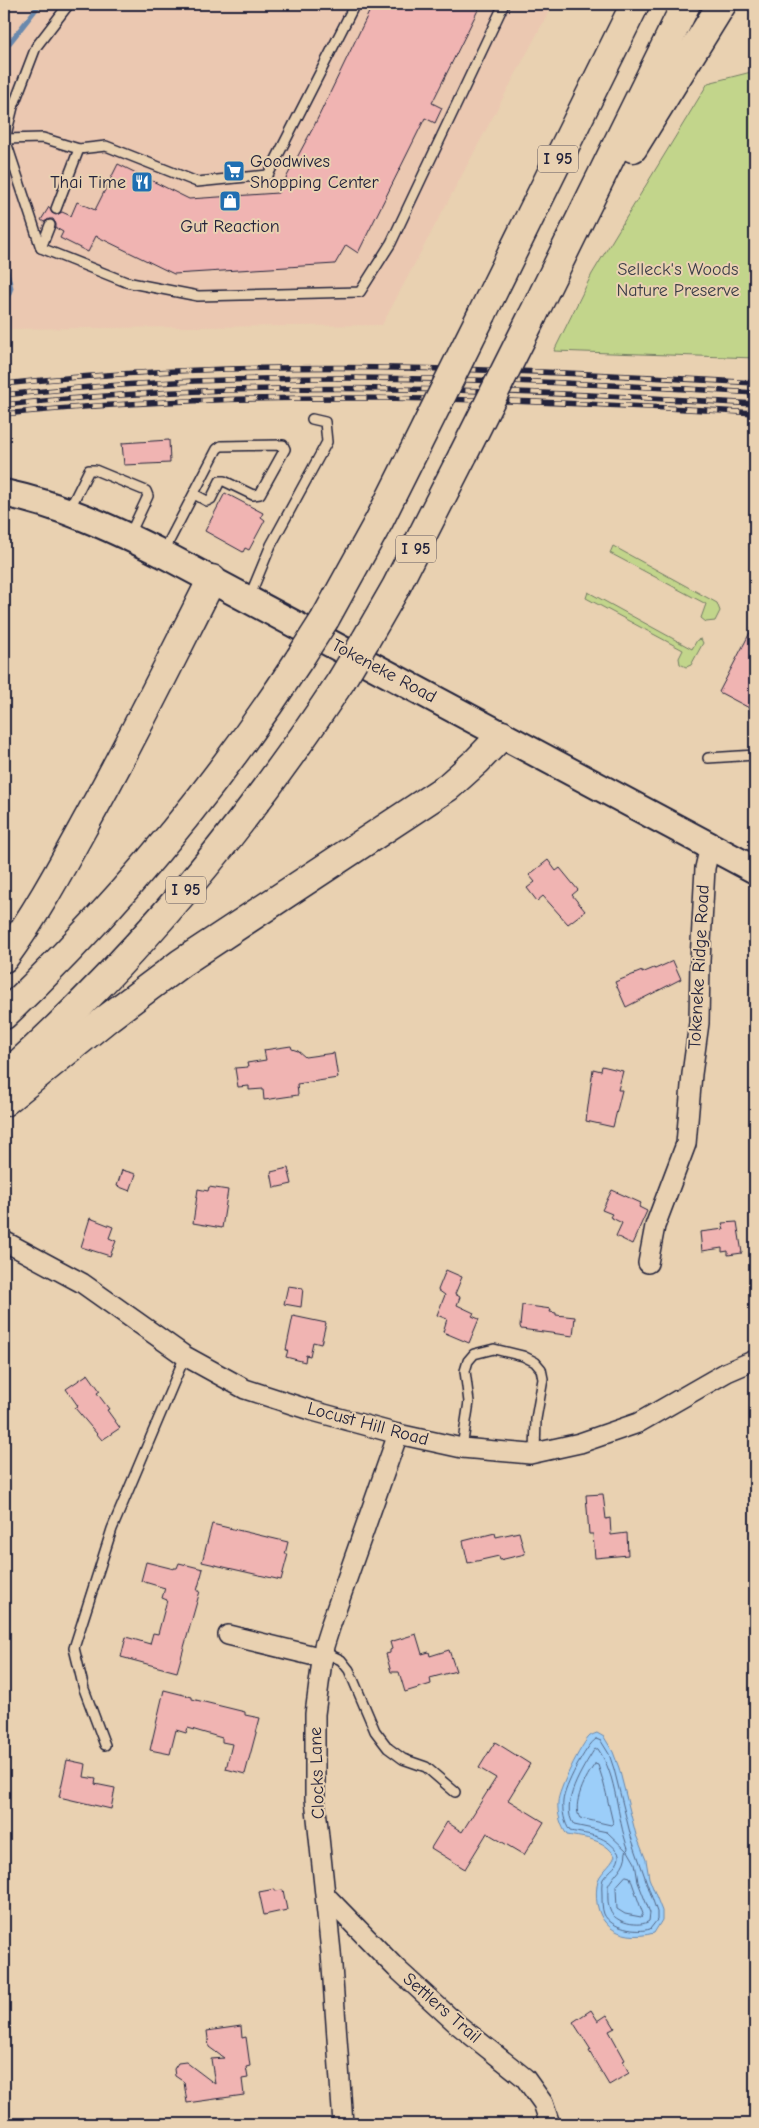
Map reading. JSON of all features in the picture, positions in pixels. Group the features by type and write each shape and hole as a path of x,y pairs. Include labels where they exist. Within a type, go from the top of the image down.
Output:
{"highway":[{"name":"I 95","path":"4,1015 86,934 169,839 246,738 325,619 379,521 635,4"},
{"name":"I 95","path":"4,1077 113,972 198,876 276,775 341,681 396,587 686,4"},
{"path":"537,306 722,4"},
{"path":"4,958 35,913 69,854 124,752 212,579"},
{"path":"4,1102 109,1017 181,963 448,787 502,735"}],"main road":[{"name":"Tokeneke Road","path":"4,493 69,511 163,554 755,870"}],"street":[{"name":"Tokeneke Ridge Road","path":"648,1263 655,1226 686,1144 699,1022 705,868 710,846"},
{"name":"Locust Hill Road","path":"4,1241 82,1283 185,1356 237,1385 257,1393 398,1434 462,1448 535,1453 580,1443 638,1423 727,1372 755,1360"},
{"name":"Clocks Lane","path":"343,2124 326,1896 315,1799 315,1714 323,1655 331,1624 398,1434"},
{"path":"228,1635 323,1655"},
{"name":"Settlers Trail","path":"326,1896 403,1974 457,2024 525,2078 542,2103 550,2124"}],"lane":[{"path":"69,4 36,47 13,107 4,139 41,248 126,282 198,296 360,292 391,243 504,4"},
{"path":"4,139 43,138 79,149 106,146 197,182 268,176 356,4"},
{"path":"56,210 79,149"},
{"path":"41,248 50,225"},
{"path":"249,599 271,545 327,442 325,422 312,419"},
{"path":"163,554 217,449 221,446 283,445 285,449 260,494 253,495 224,481 220,481 211,499 207,501 194,494"},
{"path":"69,511 89,470 94,470 146,491 148,496 129,537"},
{"path":"708,758 755,755"},
{"path":"462,1448 469,1402 465,1371 468,1361 474,1354 494,1348 524,1356 535,1362 541,1369 543,1379 536,1419 535,1453"},
{"path":"105,1745 84,1690 74,1648 112,1529 185,1356"},
{"path":"323,1655 341,1660 349,1670 375,1731 388,1748 403,1760 426,1767 455,1792"}],"shaded area":[{"name":"Goodwives Shopping Center","path":"15,4 553,4 382,325 4,329 4,17"}],"green space":[{"name":"Selleck's Woods Nature Preserve","path":"755,71 755,358 554,351 592,274 708,83"},
{"path":"613,546 717,603 720,611 715,621 706,622 701,618 706,604 610,553"},
{"path":"588,592 692,649 697,640 701,639 703,643 691,665 686,667 680,664 679,658 683,650 586,598"}],"water":[{"path":"597,1733 604,1737 613,1752 619,1768 636,1835 646,1860 649,1878 662,1911 662,1920 654,1933 629,1935 618,1932 603,1920 596,1898 597,1885 600,1877 615,1856 611,1850 600,1843 588,1838 567,1835 560,1820 558,1802 566,1778 586,1741 590,1736"}],"building":[{"path":"373,4 481,4 432,103 442,108 435,123 425,118 358,253 346,245 335,264 174,274 96,236 88,252 60,238 63,232 56,228 53,219 44,222 41,220 49,207 52,213 56,215 62,212 71,216 77,202 95,210 118,164 189,199 278,193 314,126"},
{"path":"169,440 170,463 124,465 122,443"},
{"path":"225,493 263,513 261,517 265,520 249,550 245,548 243,552 205,531"},
{"path":"755,623 755,711 719,692"},
{"path":"548,860 556,871 560,868 578,890 572,895 585,911 568,924 543,896 537,901 527,888 535,882 529,875"},
{"path":"673,961 681,979 626,1007 615,982"},
{"path":"291,1046 292,1049 305,1057 334,1053 338,1078 297,1084 298,1095 264,1100 263,1089 249,1090 249,1086 238,1087 235,1068 248,1067 247,1063 266,1060 264,1050"},
{"path":"602,1066 623,1071 618,1090 622,1090 613,1127 586,1121 593,1069 601,1071"},
{"path":"288,1168 292,1184 274,1188 271,1172"},
{"path":"122,1170 136,1174 130,1191 117,1186"},
{"path":"209,1187 228,1190 222,1228 193,1223 198,1189 208,1191"},
{"path":"612,1190 641,1203 639,1207 647,1211 632,1244 616,1236 622,1223 610,1217 612,1214 602,1210"},
{"path":"90,1218 113,1227 109,1238 116,1241 110,1256 81,1247"},
{"path":"737,1222 742,1253 728,1255 728,1251 722,1252 722,1248 702,1251 700,1232 724,1229 722,1223"},
{"path":"446,1270 462,1277 455,1294 460,1297 457,1305 474,1313 472,1316 479,1319 469,1343 443,1332 447,1319 437,1315 445,1295 438,1290"},
{"path":"288,1286 303,1288 301,1307 284,1304"},
{"path":"522,1305 551,1309 550,1312 556,1313 556,1315 575,1317 573,1336 521,1329"},
{"path":"293,1316 326,1323 321,1344 313,1342 310,1356 306,1355 305,1362 286,1357"},
{"path":"88,1374 100,1391 97,1393 109,1409 107,1410 120,1428 102,1440 75,1408 78,1406 66,1389"},
{"path":"603,1494 606,1519 610,1518 611,1535 627,1533 628,1555 595,1558 593,1534 589,1534 586,1495"},
{"path":"212,1524 288,1542 285,1554 288,1554 281,1580 202,1562"},
{"path":"519,1532 525,1554 500,1560 499,1556 468,1563 463,1541 495,1533 496,1537"},
{"path":"146,1562 174,1569 177,1568 179,1563 203,1569 197,1591 200,1591 177,1672 121,1657 126,1637 150,1644 153,1633 158,1634 167,1600 162,1598 165,1588 141,1581"},
{"path":"416,1634 422,1654 429,1652 430,1656 449,1650 456,1671 430,1678 431,1684 405,1692 399,1672 391,1672 386,1654 390,1653 392,1649 390,1642"},
{"path":"164,1690 245,1712 245,1715 260,1718 245,1774 226,1769 232,1744 222,1742 222,1738 188,1728 186,1733 176,1730 170,1754 150,1750"},
{"path":"495,1742 530,1764 508,1800 544,1822 524,1855 487,1833 465,1869 431,1848 447,1822 462,1832 496,1778 479,1768"},
{"path":"67,1760 86,1764 84,1777 96,1779 95,1784 115,1788 111,1809 59,1797"},
{"path":"275,1889 275,1891 283,1890 287,1910 264,1915 259,1892"},
{"path":"591,2010 598,2021 607,2015 615,2028 609,2031 625,2060 623,2061 629,2073 609,2085 589,2051 591,2050 573,2022"},
{"path":"241,2026 242,2038 246,2037 250,2066 246,2067 248,2078 242,2079 244,2095 187,2103 184,2082 175,2076 174,2069 178,2063 186,2062 215,2084 211,2059 224,2058 209,2047 207,2031"}],"waterway":[{"path":"4,50 40,4"},
{"path":"4,259 11,288 4,305"}],"railway":[{"path":"4,384 192,370 286,368 380,368 567,373 755,383"},
{"path":"4,395 192,381 380,378 567,383 755,393"},
{"path":"4,405 192,391 286,389 380,389 567,394 755,404"},
{"path":"4,414 98,406 285,398 473,400 755,413"}],"place":[{"name":"Goodwives Shopping Center","path":"234,171"},
{"name":"Thai Time","path":"142,182"},
{"name":"Gut Reaction","path":"230,201"}]}
